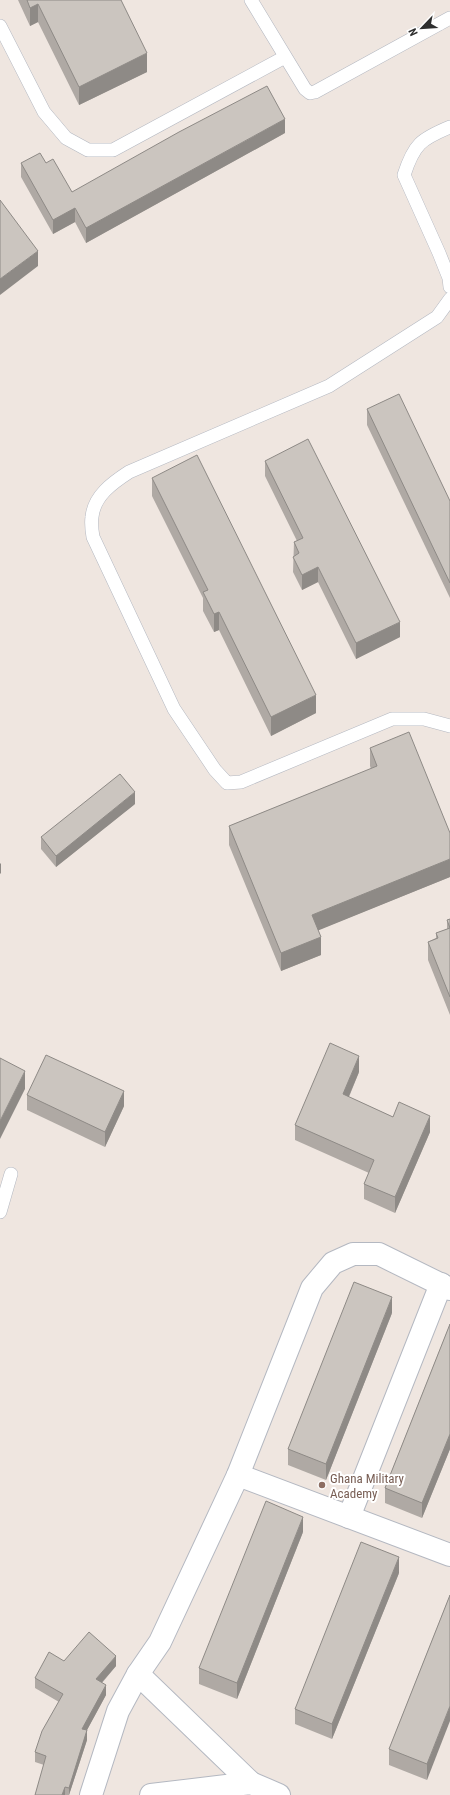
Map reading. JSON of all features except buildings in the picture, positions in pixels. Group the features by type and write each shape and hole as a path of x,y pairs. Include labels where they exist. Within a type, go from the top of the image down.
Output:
{"street":[{"path":"91,1795 118,1711 138,1674 160,1642 238,1475 312,1288 333,1263 353,1254 379,1254 445,1287 349,1517"},
{"path":"238,1475 450,1556"},
{"path":"138,1674 251,1783 279,1795"},
{"path":"157,1794 251,1783"}],"lane":[{"path":"251,0 305,89 310,93 315,92 450,18"},
{"path":"0,26 44,112 66,138 88,150 113,150 285,57"},
{"path":"450,127 425,138 410,155 404,175 439,253 449,278 450,287"},
{"path":"450,299 437,317 329,386 129,472 110,485 98,499 92,517 93,537 174,709 215,770 227,783 241,782 392,719 424,719 450,726"},
{"path":"0,1212 11,1174"}],"place":[{"name":"Ghana Military Academy","path":"322,1485"}]}
